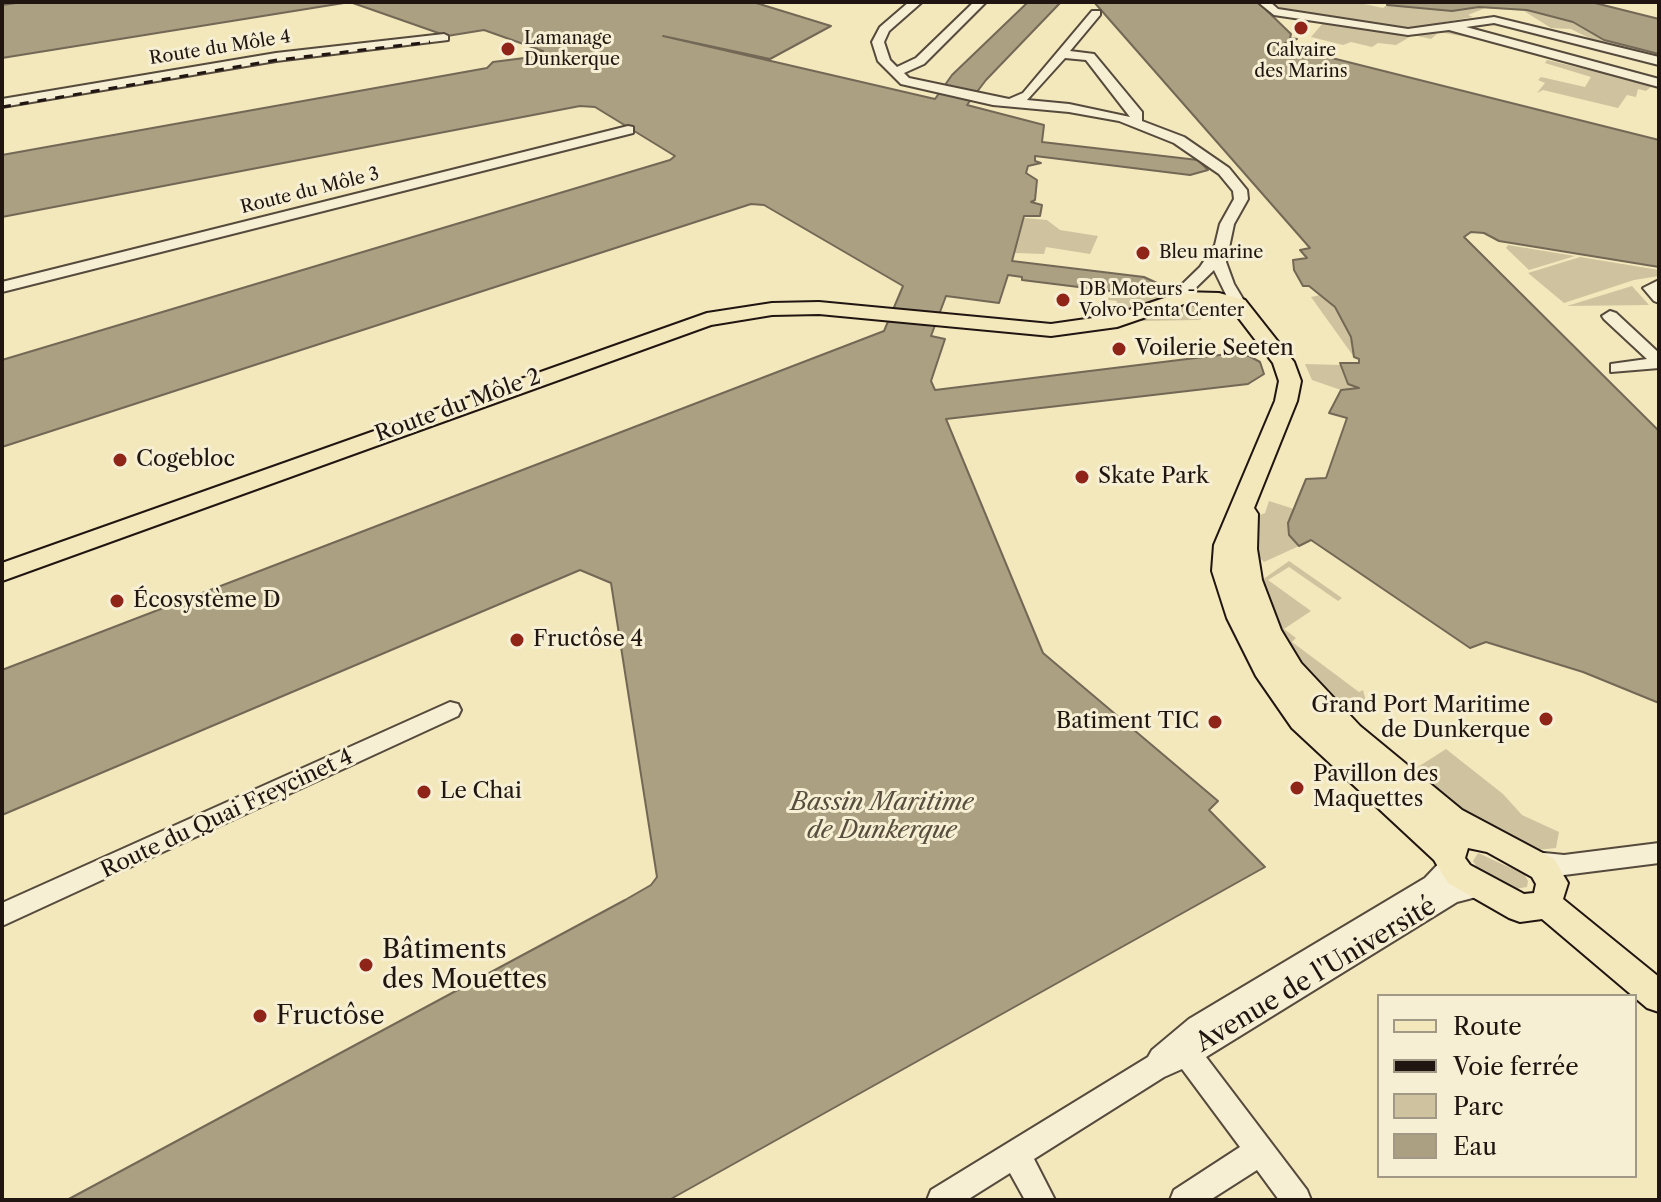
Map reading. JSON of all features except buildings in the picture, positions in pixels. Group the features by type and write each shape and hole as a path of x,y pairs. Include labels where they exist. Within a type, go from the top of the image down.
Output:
{"main road":[{"name":"Route du Môle 2","path":"2,566 55,550 695,322 780,309 870,313 1031,330 1073,329 1134,317 1173,301 1201,297 1238,304"},
{"path":"1238,304 1283,362 1290,381 1286,401 1253,483 1237,513 1225,551 1225,571 1250,615 1327,712 1451,819 1534,862 1547,873 1549,896 1659,997"},
{"name":"Route du Môle 2","path":"2,572 55,550"},
{"path":"1250,615 1266,669 1302,720 1450,860 1479,887 1520,908 1530,909 1549,896"},
{"path":"1450,860 1459,837 1485,838"}],"street":[{"path":"896,18 908,2"},
{"path":"916,2 883,31 878,46 895,73 909,83 977,98 1044,105 1135,122 1200,152 1238,187 1241,199 1228,220 1220,248 1206,270 1173,301"},
{"path":"895,73 920,61 980,2"},
{"path":"1264,2 1274,12 1401,31 1494,20 1659,61"},
{"path":"1008,103 1029,94 1096,13"},
{"path":"1448,26 1659,83"},
{"name":"Route du Môle 4","path":"2,103 291,54 444,38"},
{"path":"1062,54 1090,57 1137,115 1135,122"},
{"path":"1029,94 1044,105"},
{"name":"Route du Môle 3","path":"2,287 628,130"},
{"path":"1220,248 1223,279 1238,304"},
{"path":"1659,285 1651,288 1659,298"},
{"path":"1610,316 1659,362"},
{"path":"1617,368 1659,362"},
{"name":"Route du Quai Freycinet 4","path":"2,915 450,710"},
{"path":"1534,862 1564,865 1659,855"},
{"path":"1549,896 1566,879 1659,855"},
{"name":"Avenue de l'Université","path":"941,1200 1154,1068 1434,885 1450,860"},
{"name":"Avenue de l'Université","path":"1182,1048 1451,893 1479,887"},
{"path":"1182,1048 1297,1200"},
{"path":"1184,1200 1260,1151"},
{"path":"1016,1155 1041,1200"}],"green space":[{"path":"1273,2 1355,2 1383,8 1387,5 1451,11 1479,7 1527,10 1573,22 1604,40 1659,54 1659,59 1570,37 1593,40 1571,29 1551,28 1524,11 1485,8 1468,15 1473,17 1406,29 1285,11"},
{"path":"1284,16 1409,35 1444,30 1489,41 1439,32 1431,39 1413,35 1396,45 1378,43 1372,47 1351,42 1343,45 1311,37 1323,23"},
{"path":"1547,60 1653,85 1646,91 1638,89 1636,97 1627,95 1618,108 1543,90 1537,93 1545,83 1538,80 1541,77 1585,87 1591,77 1545,63"},
{"path":"1024,218 1047,220 1060,230 1098,236 1090,254 1046,247 1044,254 1014,253"},
{"path":"1508,245 1575,256 1529,270 1506,248"},
{"path":"1580,257 1659,270 1659,276 1634,280 1564,303 1528,273"},
{"path":"1158,286 1177,289 1143,308 1093,321 1095,312 1115,312 1117,301 1108,300 1111,291 1149,295"},
{"path":"1632,286 1649,305 1567,306"},
{"path":"1320,295 1335,307 1351,337 1354,357 1311,297"},
{"path":"1203,300 1226,307 1220,314 1198,320 1137,321 1184,302"},
{"path":"1305,364 1342,365 1359,387 1358,391 1341,390 1312,380"},
{"path":"1269,501 1294,509 1288,523 1289,535 1299,546 1264,562 1257,555 1254,532 1257,516 1265,513"},
{"path":"1289,561 1342,598 1338,601 1289,567 1268,580 1311,611 1284,629 1296,638 1292,642 1359,692 1363,690 1366,701 1359,707 1343,711 1295,658 1280,631 1262,580"},
{"path":"1446,749 1503,794 1522,815 1559,832 1556,848 1537,850 1478,824 1410,772"},
{"path":"1478,853 1524,874 1527,887 1515,889 1478,869 1473,861"}],"water":[{"path":"23,2 350,2 2,58 2,5"},
{"name":"Bassin Maritime de Dunkerque","path":"350,2 753,2 831,26 770,59 663,36 935,99 952,75 1028,2 1061,2 986,80 967,105 1044,125 1042,142 1198,160 1208,170 1190,175 1035,156 1035,161 1041,163 1028,166 1026,173 1037,180 1035,200 1031,202 1042,205 1040,216 1024,216 1012,261 1144,277 1157,283 1159,288 1154,294 1143,295 1022,280 1022,277 1008,275 999,303 946,296 931,336 945,339 931,381 935,390 1228,354 1249,356 1260,362 1264,374 1248,384 946,419 1043,653 1218,801 1209,810 1265,867 669,1200 67,1200 625,900 651,885 657,877 611,583 580,570 2,815 2,670 884,331 903,286 764,205 751,204 2,447 2,360 675,156 595,107 580,106 2,217 2,155 487,68 493,62 532,57 543,51 484,30 447,36"},
{"path":"1094,2 1258,2 1291,34 1290,38 1297,39 1285,43 1288,47 1659,140 1659,267 1499,241 1484,233 1471,232 1464,237 1659,431 1659,703 1583,672 1486,642 1470,648 1311,540 1299,546 1289,535 1288,523 1306,479 1326,478 1347,418 1329,413 1341,390 1359,388 1348,384 1340,363 1359,363 1359,359 1354,357 1351,337 1335,307 1309,286 1303,286 1294,270 1293,260 1307,258 1300,250 1310,248"},
{"path":"1388,2 1591,2 1659,19 1659,54 1604,40 1573,22 1527,10 1479,7 1452,11 1387,5"}],"railway":[{"path":"2,107 277,60 430,42"}],"place":[{"name":"Calvaire des Marins","path":"1301,28"},
{"name":"Lamanage Dunkerque","path":"508,49"},
{"name":"Bleu marine","path":"1143,253"},
{"name":"DB Moteurs - Volvo Penta Center","path":"1063,300"},
{"name":"Voilerie Seeten","path":"1119,349"},
{"name":"Cogebloc","path":"120,460"},
{"name":"Skate Park","path":"1082,477"},
{"name":"Écosystème D","path":"117,601"},
{"name":"Fructôse 4","path":"517,640"},
{"name":"Grand Port Maritime de Dunkerque","path":"1546,719"},
{"name":"Batiment TIC","path":"1215,722"},
{"name":"Pavillon des Maquettes","path":"1297,788"},
{"name":"Le Chai","path":"424,792"},
{"name":"Bâtiments des Mouettes","path":"366,965"},
{"name":"Fructôse","path":"260,1016"}]}
